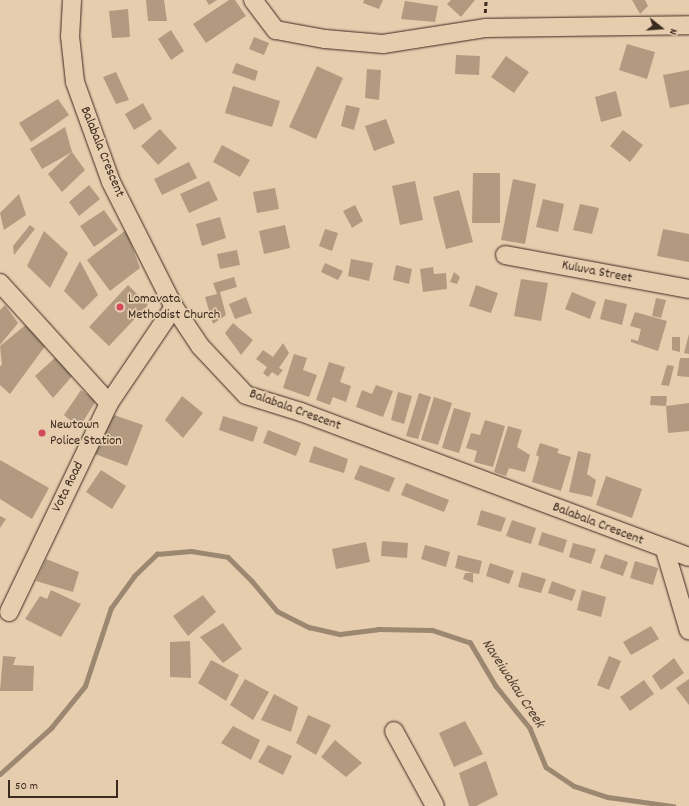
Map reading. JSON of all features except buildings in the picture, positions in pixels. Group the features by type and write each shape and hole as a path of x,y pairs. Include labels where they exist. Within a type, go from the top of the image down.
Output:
{"street":[{"name":"Balabala Crescent","path":"72,0 70,36 75,82 112,182 174,307 200,346 246,395 410,453 665,550 689,557"},
{"path":"253,0 276,30 325,39 383,44 485,28 689,25"},
{"name":"Kuluva Street","path":"505,255 689,290"},
{"path":"0,284 109,403"},
{"name":"Vota Road","path":"9,612 109,403 174,307"},
{"path":"665,550 689,631"},
{"path":"394,731 435,806"}],"waterway":[{"name":"Naveiwakau Creek","path":"0,774 51,728 85,686 111,608 134,576 157,554 191,551 228,557 252,581 277,611 309,627 340,634 378,629 432,630 470,642 496,686 530,728 546,767 574,786 608,797 673,806"}],"place":[{"name":"Lomavata Methodist Church","path":"120,307"},
{"name":"Newtown Police Station","path":"42,433"}]}
